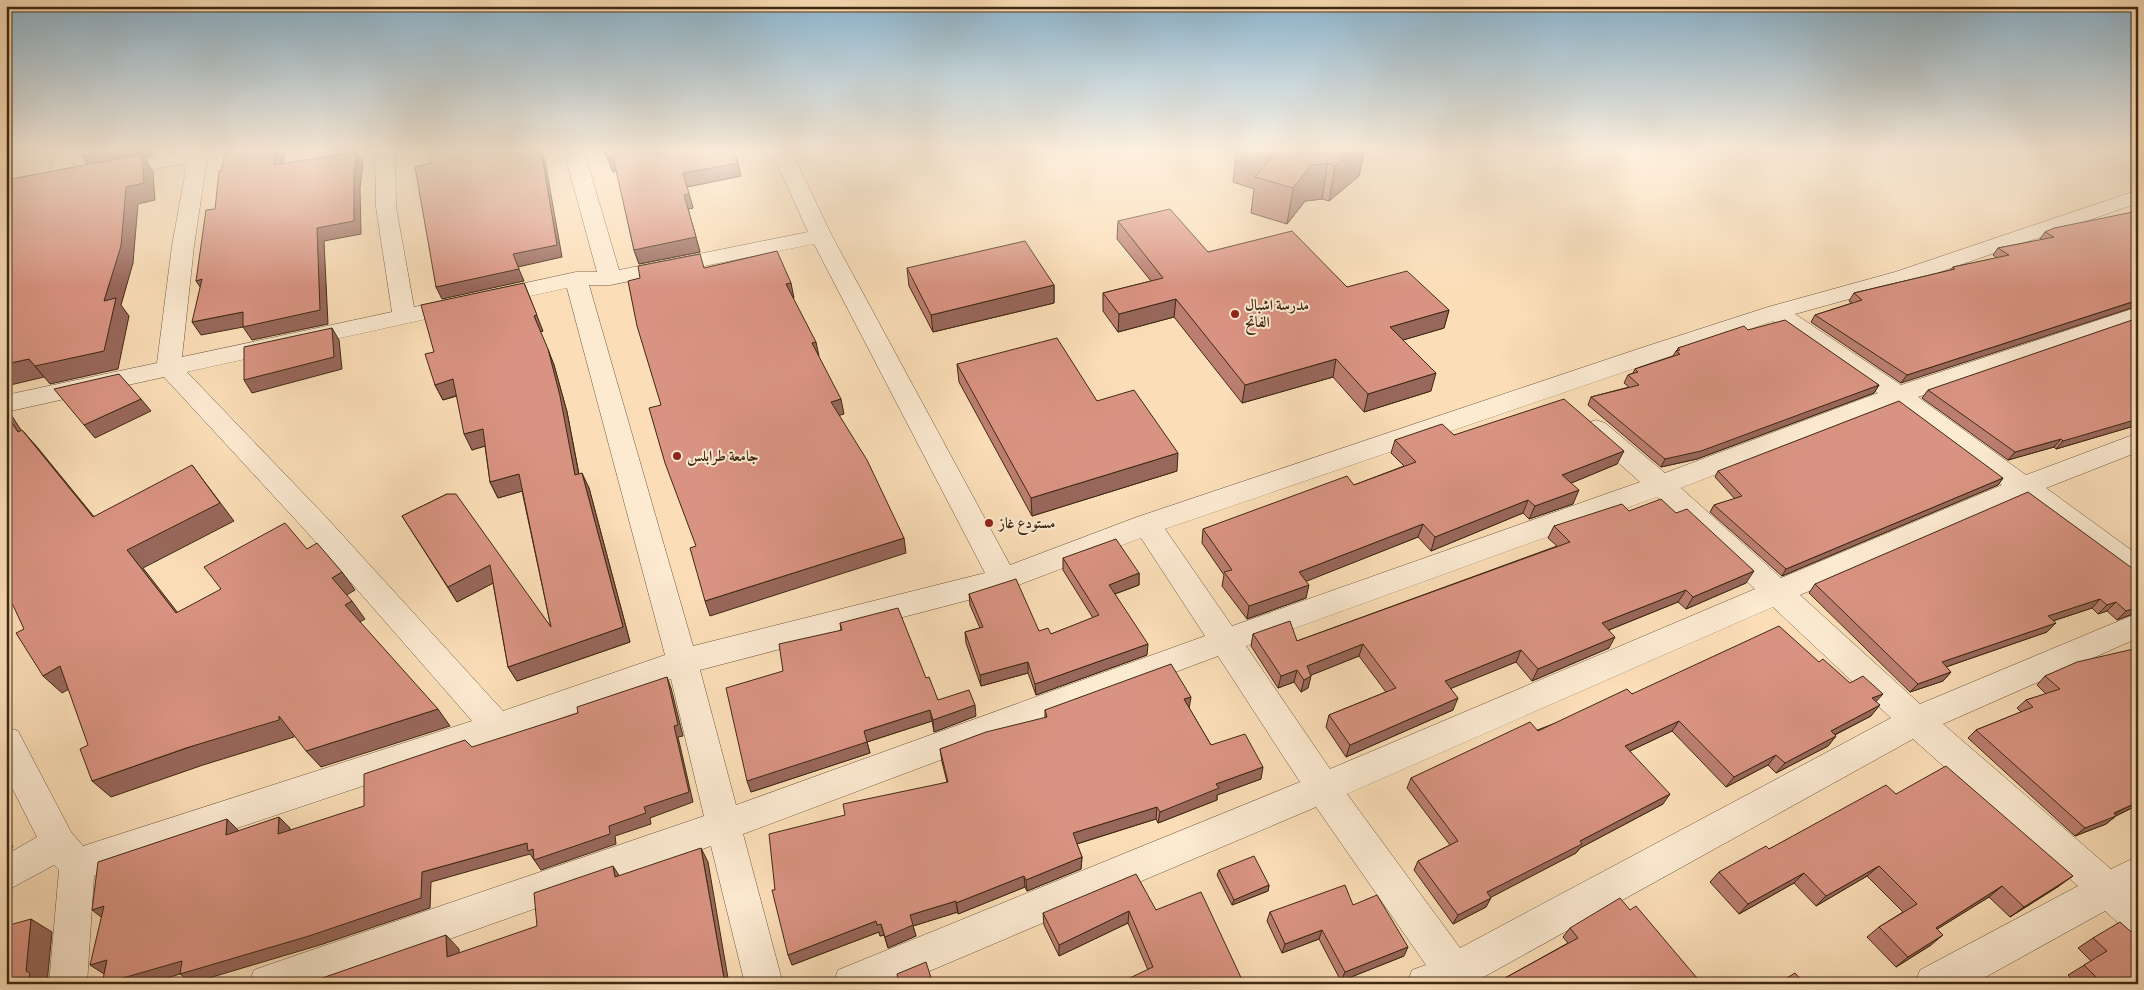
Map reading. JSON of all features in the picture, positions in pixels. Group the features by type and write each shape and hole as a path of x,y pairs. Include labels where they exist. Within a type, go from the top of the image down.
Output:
{"street":[{"path":"191,194 182,246 169,368 316,524 497,727"},
{"path":"386,194 386,207 404,316"},
{"path":"585,194 610,278"},
{"path":"802,194 821,236 1003,580"},
{"path":"6,874 497,727 682,662 1003,580 1148,524 1549,388 1776,312 1902,277 2135,198"},
{"path":"6,404 576,279 610,278 821,236"},
{"path":"576,279 682,662 722,826 764,984"},
{"path":"1776,312 1898,395 2138,570"},
{"path":"268,984 722,826 1225,641 1662,486 1898,395 2138,314"},
{"path":"1549,388 1662,486 1916,721 2123,881 2138,916"},
{"path":"852,984 1323,788 2022,487 2138,442"},
{"path":"1148,524 1448,980 1916,721 2138,625"},
{"path":"6,741 67,855 68,984"},
{"path":"1934,984 2123,881"}],"building":[{"path":"6,194 125,194 121,246 104,301 116,298 104,351 35,366 29,359 6,364"},
{"path":"217,194 354,194 354,221 317,228 320,310 243,327 243,312 192,322 202,279 196,281 206,210 215,209"},
{"path":"420,194 548,194 557,245 513,254 519,269 436,287"},
{"path":"621,194 688,194 684,195 696,237 634,250"},
{"path":"1170,209 1208,252 1292,231 1347,287 1407,271 1449,310 1390,327 1436,373 1368,394 1336,359 1245,385 1176,299 1119,314 1103,293 1163,278 1118,221"},
{"path":"2138,211 2138,300 1907,375 1815,315 1862,300 1854,293 1955,269 1953,267 2009,255 1998,248 2054,237 2045,232 2054,228"},
{"path":"1025,241 1054,285 931,315 907,268"},
{"path":"777,251 791,283 786,284 816,342 812,343 841,399 831,402 867,460 904,538 705,601 690,548 696,546 665,463 649,408 661,405 637,326 628,281 640,278 638,266 700,254 704,268"},
{"path":"524,283 537,315 534,316 548,349 560,396 575,475 582,473 623,627 508,667 490,565 448,587 402,516 447,494 456,494 551,627 519,474 490,482 483,429 464,434 453,379 435,385 425,354 434,352 421,305"},
{"path":"2138,318 2138,413 2135,414 2138,416 2138,419 2063,441 2061,439 2015,452 1928,390"},
{"path":"1785,320 1879,385 1701,451 1665,459 1591,397 1639,385 1628,375 1638,372 1635,369 1680,354 1676,351 1680,350 1678,348 1744,326 1748,330"},
{"path":"332,328 334,357 244,380 244,347"},
{"path":"1057,338 1097,401 1134,390 1178,453 1031,498 957,364"},
{"path":"119,374 141,399 84,425 54,389"},
{"path":"1564,399 1624,451 1562,475 1579,490 1535,506 1528,500 1435,537 1423,524 1299,572 1309,585 1249,606 1224,572 1232,570 1203,529 1347,476 1354,485 1416,462 1395,440 1442,424 1454,435"},
{"path":"1899,401 2003,478 1786,569 1714,505 1742,496 1718,471"},
{"path":"6,414 18,432 22,430 93,517 192,465 220,503 127,550 176,613 221,589 204,567 285,523 307,549 317,543 342,572 332,578 352,601 345,605 438,709 306,751 279,716 279,720 186,748 92,781 80,749 88,745 60,666 43,676 16,633 24,629 6,590"},
{"path":"2028,492 2138,571 2138,607 2126,611 2116,602 2107,605 2100,599 2048,616 2056,623 1942,662 1951,672 1918,684 1815,584"},
{"path":"1661,499 1676,513 1687,509 1754,571 1693,597 1686,590 1602,623 1615,637 1538,669 1521,650 1445,681 1458,698 1350,745 1329,715 1396,688 1363,644 1307,666 1311,676 1304,680 1297,670 1281,676 1253,634 1290,621 1297,641 1570,542 1554,526 1622,504 1629,511"},
{"path":"1116,539 1139,573 1109,585 1148,644 1035,684 1028,662 980,675 965,632 983,627 969,594 1016,579 1039,631 1048,628 1051,634 1099,615 1063,558"},
{"path":"898,608 926,678 929,677 938,700 969,690 975,705 933,720 930,710 864,731 867,742 747,781 726,688 783,671 779,644 842,630 840,623"},
{"path":"1779,626 1819,662 1823,659 1850,683 1863,676 1883,694 1872,698 1880,705 1831,731 1836,736 1785,763 1776,755 1734,777 1679,721 1625,746 1670,794 1580,841 1582,844 1487,892 1491,898 1458,915 1418,861 1458,841 1411,778 1530,722 1538,731 1627,689 1632,694"},
{"path":"2138,648 2138,802 2114,813 2116,816 2085,828 1976,730 2033,707 2026,700 2060,689 2045,676 2077,662"},
{"path":"1171,664 1191,697 1184,699 1211,745 1245,734 1263,767 1216,784 1219,788 1160,812 1157,807 1073,833 1082,857 1026,880 1024,876 956,903 956,901 910,915 913,925 885,937 881,924 877,925 876,921 788,955 772,890 775,890 769,834 845,815 843,804 948,782 940,749 986,732 1047,717 1045,710"},
{"path":"667,677 678,725 674,726 689,792 644,807 646,813 609,826 610,834 534,860 533,849 528,851 527,843 422,872 421,898 309,936 180,974 182,961 102,984 107,960 90,965 104,906 92,910 98,862 227,819 226,835 279,817 278,834 364,806 364,774 465,740 472,747 578,713 577,707"},
{"path":"1946,766 2073,876 2024,907 2002,886 1936,928 1943,935 1908,957 1879,927 1917,904 1879,866 1826,896 1804,873 1748,904 1719,872 1766,846 1769,849 1886,785 1896,794"},
{"path":"701,848 725,984 305,984 446,935 447,957 537,926 534,893 613,866 615,877"},
{"path":"1254,856 1269,885 1234,900 1219,870"},
{"path":"1136,874 1156,910 1201,892 1244,984 1117,984 1153,967 1129,911 1059,945 1043,913"},
{"path":"1345,885 1353,905 1377,895 1408,947 1345,972 1322,930 1285,944 1270,912"},
{"path":"1620,898 1630,910 1636,906 1702,984 1510,984 1505,978 1578,938 1570,928"},
{"path":"31,919 26,971 30,973 28,984 6,984 6,926"},
{"path":"2120,922 2138,938 2138,984 2092,984 2099,980 2084,965 2107,951 2093,938"},
{"path":"926,962 933,984 899,984 897,974"},
{"path":"1795,973 1805,984 1777,984"}],"place":[{"name":"مدرسة اشبال الفاتح","path":"1235,314"},
{"name":"جامعة طرابلس","path":"677,456"},
{"name":"مستودع غاز","path":"989,523"}]}
